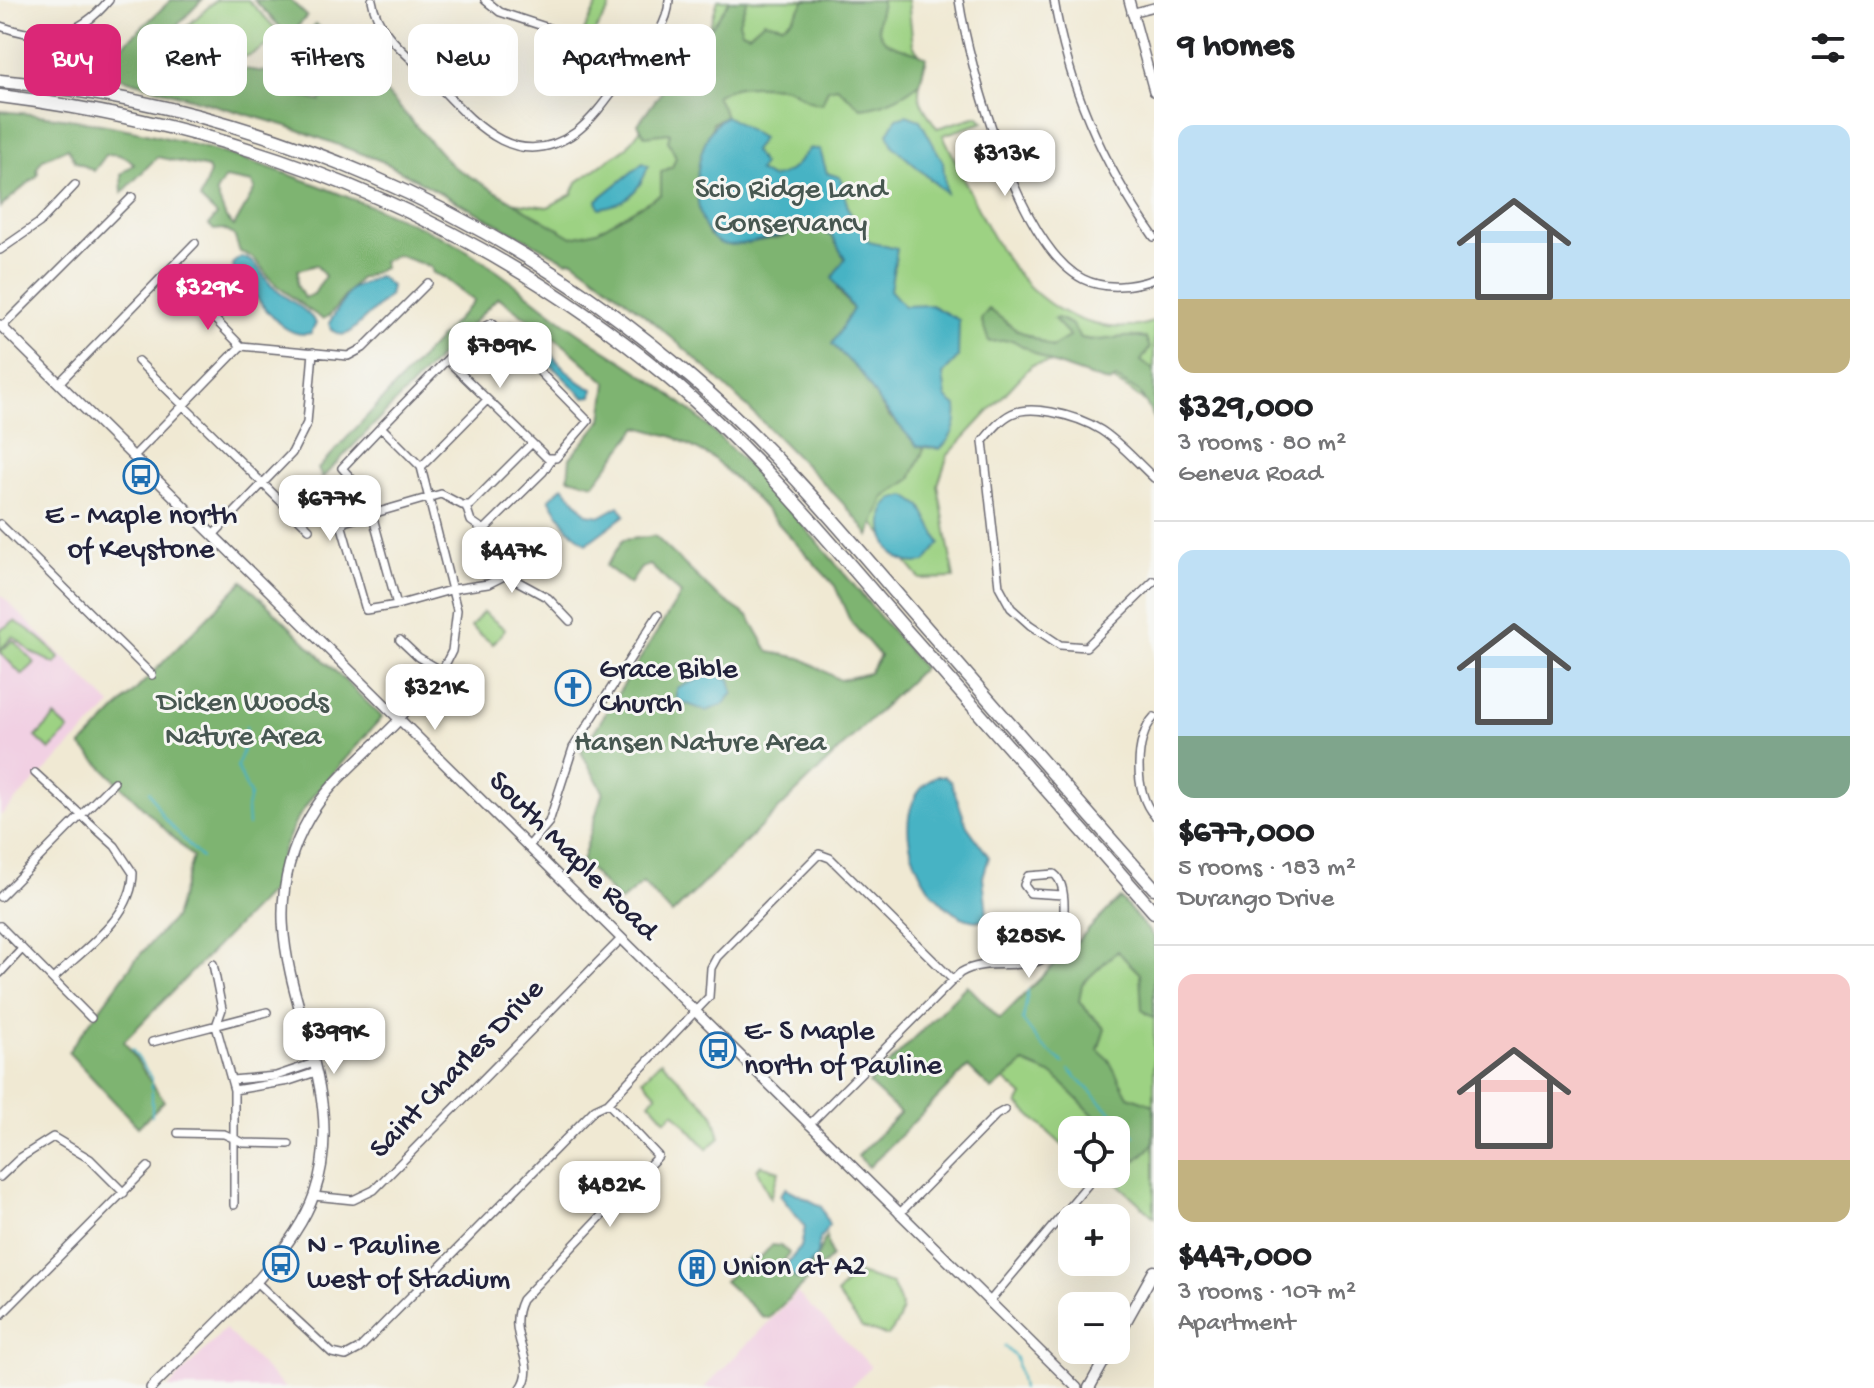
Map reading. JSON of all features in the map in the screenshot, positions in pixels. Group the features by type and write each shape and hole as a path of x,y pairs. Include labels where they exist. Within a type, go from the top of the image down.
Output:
{"highway":[{"path":"0,81 80,90 151,104 315,152 436,206 494,237 590,299 676,364 758,439 1154,888"},
{"path":"0,96 83,107 193,130 300,165 382,198 451,232 516,269 596,322 669,379 775,480 1154,912"}],"main road":[{"path":"1130,1314 1154,1271"},
{"path":"1089,1388 1102,1364"}],"street":[{"path":"0,26 45,35 71,32 94,18 109,0"},
{"path":"372,0 380,27 473,121 508,144 541,147 576,131 606,96"},
{"path":"485,0 500,12 536,24"},
{"path":"663,24 669,0"},
{"path":"959,0 972,68 987,113 1008,168 1048,247 1084,279 1116,286 1154,279"},
{"path":"1054,0 1066,61 1102,152 1154,237"},
{"path":"1129,0 1154,91"},
{"path":"1131,13 1154,7"},
{"path":"0,250 39,223 75,185"},
{"path":"1,326 132,197"},
{"path":"59,383 195,243"},
{"path":"197,301 241,346 337,357 355,353 428,283"},
{"path":"397,605 371,513 363,490 342,468 481,327 496,325 587,417 587,426 484,530 471,521 466,506 441,494 429,497 371,513 349,519 342,527 363,606 370,612 397,605 454,589 488,584 506,575 548,598 570,621"},
{"name":"South Maple Road","path":"1,326 1077,1388"},
{"path":"134,456 241,346"},
{"path":"213,535 292,453 307,423 313,352"},
{"path":"447,360 551,460"},
{"path":"138,361 309,529"},
{"path":"421,467 487,400"},
{"path":"1154,478 1098,426 1084,418 1027,407 1001,419 983,441 999,586 1011,608 1030,625 1060,645 1086,647 1154,581"},
{"path":"151,1388 255,1281 289,1241 314,1196 325,1133 315,1068 283,947 282,896 291,858 319,802 442,671 456,630 454,589 421,467 381,427"},
{"path":"466,506 473,503 532,443"},
{"path":"0,524 152,675"},
{"path":"528,847 549,822 573,748 658,615"},
{"path":"400,640 418,657 442,671"},
{"path":"1154,717 1145,726 1140,748 1143,797 1154,815"},
{"path":"35,773 127,859 133,873 133,886 119,915 53,979"},
{"path":"0,897 114,782"},
{"path":"255,1281 332,1353 346,1356 359,1349 595,1109 608,1103 695,1011 711,993 711,968 717,957 815,857 823,854 953,980"},
{"path":"809,1125 953,980 975,966 1034,964 1048,958 1060,941 1063,895 1062,881 1054,874 1033,873 1025,880 1030,893 1063,895"},
{"path":"0,926 91,1018"},
{"name":"Saint Charles Drive","path":"314,1196 353,1200 374,1190 621,939"},
{"path":"0,973 22,949"},
{"path":"213,964 222,1009 216,1026 234,1090 234,1205"},
{"path":"152,1042 267,1012"},
{"path":"232,1080 315,1068"},
{"path":"234,1090 289,1081 315,1068"},
{"path":"521,1388 528,1374 515,1331 522,1300 658,1156 608,1103"},
{"path":"899,1214 996,1115 1005,1110"},
{"path":"178,1133 224,1134 244,1143 289,1144"},
{"path":"0,1177 20,1158 53,1137 90,1159 124,1193"},
{"path":"0,1316 148,1167"},
{"path":"989,1302 1085,1188"}],"shaded area":[{"path":"0,594 111,705 0,816"},
{"path":"797,1293 871,1366 850,1388 704,1388"},
{"path":"225,1329 285,1388 168,1388"}],"green space":[{"path":"171,0 202,0 179,24 146,24"},
{"path":"216,0 248,0 271,24 263,24 263,48 247,56 247,24 190,24"},
{"path":"254,0 290,0 307,16 300,24 277,24"},
{"path":"589,0 607,0 610,8 600,24 588,24 598,3"},
{"name":"Scio Ridge Land Conservancy","path":"718,0 908,0 913,45 926,62 919,90 922,103 937,128 978,116 984,122 943,135 984,221 1018,274 1039,295 1064,313 1094,324 1124,327 1154,321 1154,411 1128,390 1098,373 1064,364 1032,365 948,455 938,485 954,578 920,579 818,456 728,369 488,199 548,207 572,194 577,182 627,147 666,96 716,96 716,24 710,24"},
{"path":"730,0 747,0 739,22 742,31 749,34 764,21 783,25 793,18 805,0 882,0 878,20 882,37 894,46 926,57 920,83 892,100 861,108 837,87 828,89 822,104 782,87 748,86 716,96 716,24 714,24"},
{"path":"137,32 137,82 121,78 121,47"},
{"path":"247,69 263,72 263,96 303,96 320,101 322,96 389,96 451,165 572,237 597,231 661,194 661,172 672,167 676,157 668,141 670,133 645,136 638,124 658,96 716,96 726,116 713,123 699,193 703,221 709,235 739,244 782,237 811,225 832,236 845,259 837,289 853,309 833,344 862,374 888,415 924,449 911,479 884,498 869,536 832,492 712,374 631,304 573,260 566,261 384,162 290,127 184,96 247,96"},
{"name":"Hansen Nature Area","path":"0,111 90,122 222,152 308,181 447,240 492,268 568,325 658,385 701,420 788,509 923,668 672,914 643,883 620,902 582,861 603,791 581,752 681,594 650,565 641,568 630,584 606,566 623,540 655,536 715,594 749,617 769,652 801,658 840,680 869,673 880,656 850,621 835,586 754,497 713,458 674,437 638,427 594,484 568,478 570,458 602,420 607,383 565,346 498,297 322,478 318,469 474,301 433,273 431,267 397,255 383,261 384,268 359,279 329,316 323,319 276,285 255,260 240,252 234,235 223,229 214,230 209,225 217,215 200,199 210,172 208,168 157,157 122,193 121,174 134,164 131,161 113,154 106,155 94,171 75,161 68,148 43,159 37,168 38,175 0,207","holes":["225,178 252,183 255,189 234,226 226,218 216,192","316,265 325,276 314,294 304,298 297,285 298,270"]},
{"path":"989,309 1015,329 1052,347 1070,336 1054,319 1058,318 1071,324 1081,338 1146,338 1150,348 1141,361 1154,370 1154,418 1140,393 1116,378 1110,383 1052,363 1012,340 989,342 981,319"},
{"name":"Dicken Woods Nature Area","path":"243,581 382,717 312,797 296,821 283,850 273,889 124,1041 164,1101 138,1127 68,1052 137,958 174,918 193,857 81,746"},
{"path":"483,612 505,629 493,644 471,627"},
{"path":"15,621 55,653 59,658 55,664 31,652 13,636 0,650 0,630"},
{"path":"13,640 35,663 22,675 0,652"},
{"path":"55,717 69,730 50,750 36,737"},
{"path":"1120,898 1154,937 1154,1217 1122,1188 1130,1188 1130,1116 1058,1116 1058,1141 1018,1104 1023,1096 970,1049"},
{"path":"1120,898 1154,937 1154,1018 1142,1010 1140,974 1117,951 1082,984 1079,1002 1105,1029 1098,1050 1109,1060 1128,1096 1154,1105 1153,1145 1136,1161 1130,1154 1130,1116 1094,1116 1055,1076 1024,1063 992,1090 968,1067 869,1167 858,1156 900,1113 869,1084 967,985 1000,1019"},
{"path":"661,1061 713,1113 720,1138 707,1149 674,1112 666,1120 650,1102 657,1094 643,1079"},
{"path":"761,1165 779,1171 770,1198 757,1170"},
{"path":"826,1236 831,1257 769,1318 762,1316 724,1281 750,1258 760,1258 772,1245 781,1246 789,1253 780,1268 798,1280 816,1259"},
{"path":"855,1273 892,1284 901,1311 898,1322 888,1336 862,1328 837,1294"}],"water":[{"path":"906,115 920,120 943,162 946,193 893,146 888,133 897,118"},
{"path":"726,116 762,138 753,151 763,164 758,171 771,178 790,171 810,148 820,150 827,173 840,177 849,211 869,242 897,249 890,290 904,306 931,305 959,320 958,358 943,374 946,398 956,406 956,419 951,435 940,449 917,446 879,402 862,374 832,344 853,309 832,278 845,259 832,236 811,225 740,244 722,244 710,235 702,221 698,202 699,161 714,126"},
{"path":"643,163 648,166 637,189 617,204 599,208 597,200"},
{"path":"241,257 252,262 273,287 311,317 316,323 311,333 299,334 278,323 234,276 233,263"},
{"path":"378,276 391,286 389,296 349,333 341,335 331,330 329,323 351,289"},
{"path":"511,321 532,335 573,376 593,389 592,396 584,397 508,324"},
{"path":"563,486 587,514 601,516 619,506 625,515 586,544 567,527 549,499"},
{"path":"906,496 921,506 940,543 925,562 903,560 889,548 885,539 885,507 893,499"},
{"path":"712,674 730,679 733,693 723,705 706,711 677,700 677,688"},
{"path":"936,776 944,776 951,782 967,826 989,857 983,877 987,913 981,921 962,917 944,905 928,886 916,864 909,839 909,815 918,793"},
{"path":"786,1188 821,1206 829,1225 820,1239 816,1257 797,1278 783,1268 801,1247 805,1227 780,1195"}],"waterway":[{"path":"246,726 247,738 237,767 250,795 248,826"},
{"path":"149,791 163,817 201,858"},
{"path":"1028,990 1023,1021 1041,1045 1064,1064"},
{"path":"132,1049 152,1078 152,1116"},
{"path":"1069,1070 1135,1136"},
{"path":"1004,1346 1016,1358 1022,1388"}],"place":[{"name":"E - Maple north of Keystone","path":"141,476"},
{"name":"Grace Bible Church","path":"573,688"},
{"name":"E- S Maple north of Pauline","path":"718,1050"},
{"name":"N - Pauline west of Stadium","path":"281,1264"},
{"name":"Union at A2","path":"697,1268"}]}
